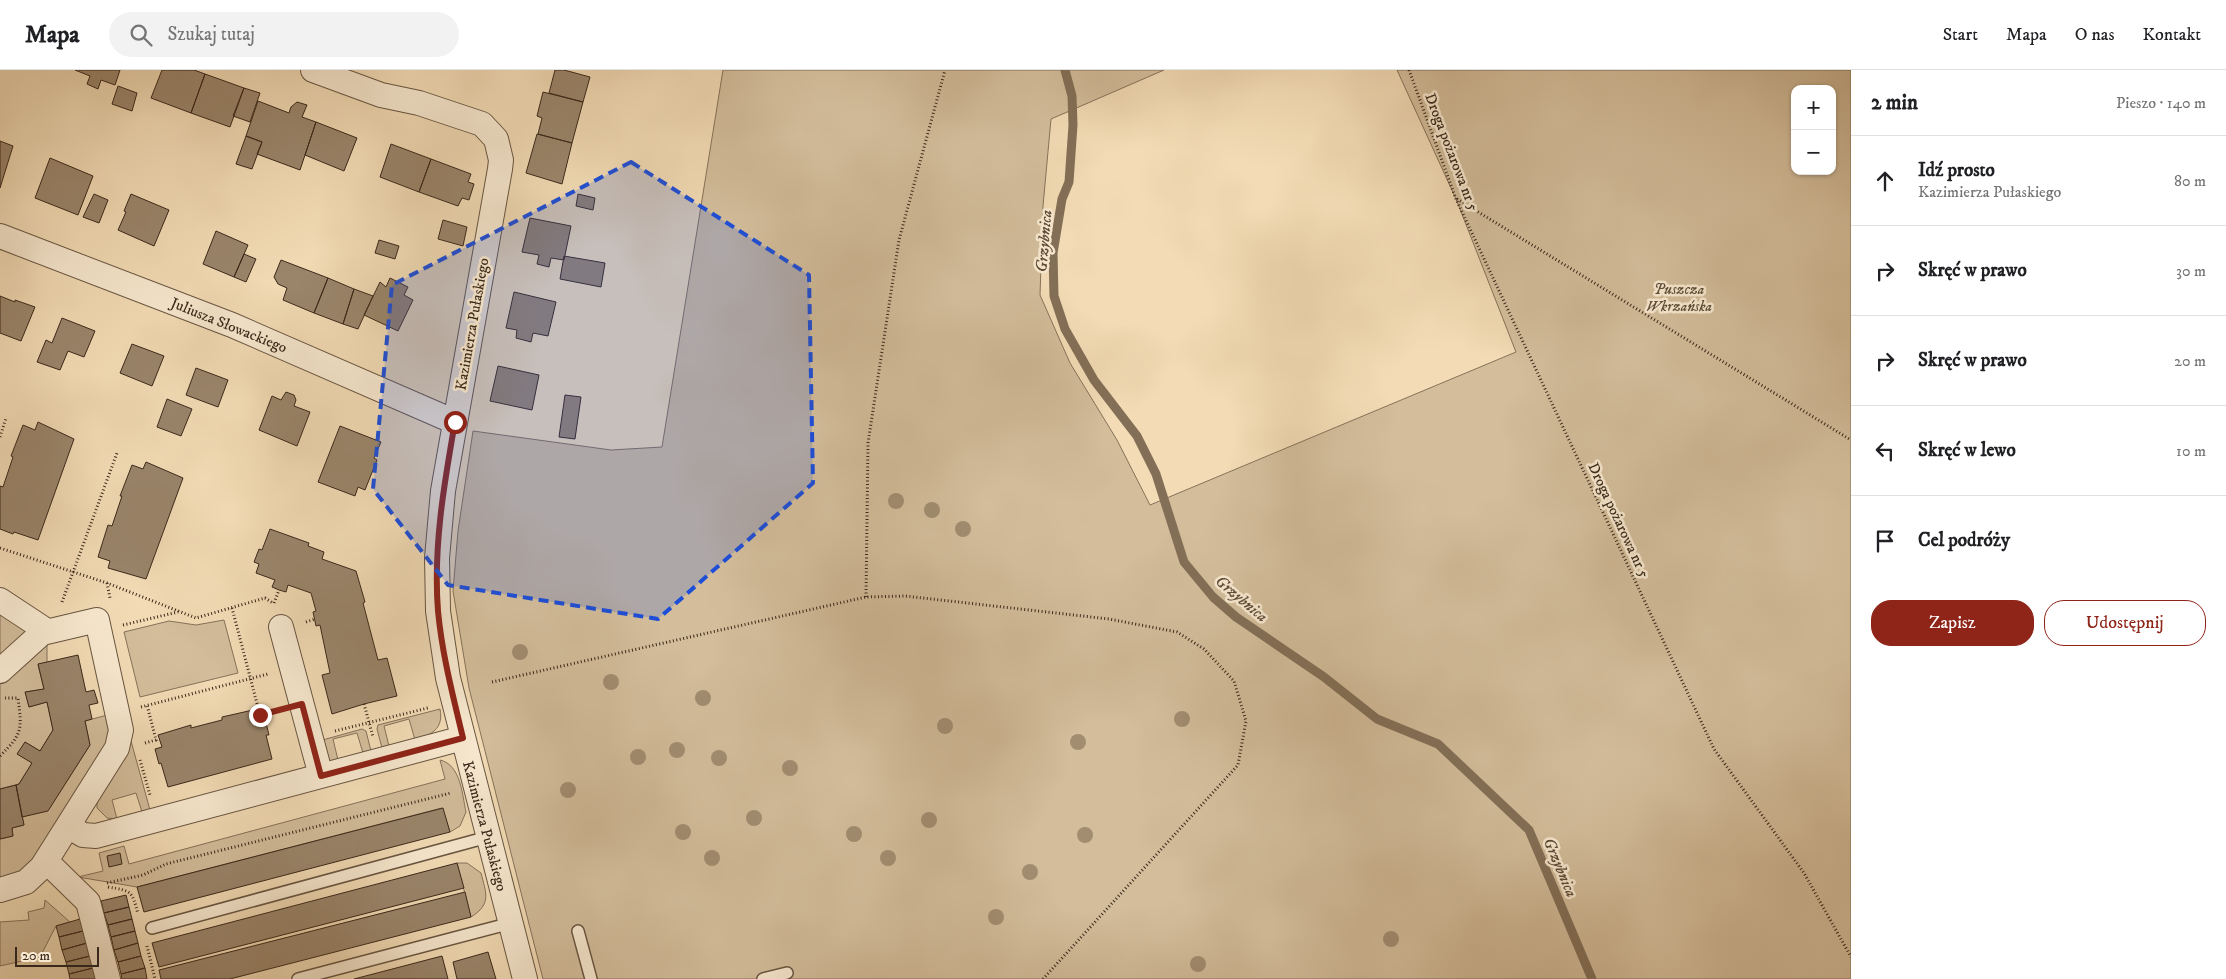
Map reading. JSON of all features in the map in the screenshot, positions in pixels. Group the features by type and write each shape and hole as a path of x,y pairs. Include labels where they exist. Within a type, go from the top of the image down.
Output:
{"street":[{"name":"Kazimierza Pułaskiego","path":"313,70 381,95 419,103 482,124 496,139 500,170 443,492 437,558 438,611 448,678 525,979"},
{"name":"Juliusza Słowackiego","path":"0,236 232,325 455,422"},
{"path":"0,600 47,631"},
{"path":"0,671 36,636 47,631 97,620 120,719 120,740 117,748 46,861 26,882 0,890"},
{"path":"281,627 321,776"},
{"path":"68,826 83,835 90,836 463,738"},
{"path":"46,861 88,902 108,979"}],"lane":[{"path":"152,928 488,837"},
{"path":"298,979 511,923"},
{"path":"578,931 591,979"},
{"path":"763,979 787,973"}],"path":[{"path":"866,597 868,443 899,240 945,70"},
{"name":"Droga pożarowa nr 5","path":"1409,70 1456,199 1714,749 1804,873 1851,957"},
{"path":"1456,199 1851,440"},
{"path":"0,437 6,418"},
{"path":"73,572 118,453"},
{"path":"0,548 73,572 196,618 265,598"},
{"path":"274,604 279,590"},
{"path":"492,682 866,597 905,596 1089,617 1177,632 1204,649 1234,682 1246,721 1238,765 1043,979"},
{"path":"232,608 260,715"},
{"path":"116,627 178,612"},
{"path":"137,708 292,668"},
{"path":"0,698 18,698 22,729 14,743 0,756"},
{"path":"332,732 454,702"},
{"path":"256,716 302,704"},
{"path":"364,704 379,760"},
{"path":"137,745 158,741 147,705"},
{"path":"139,756 156,820"},
{"path":"106,883 143,875 166,864 476,787"},
{"path":"66,880 128,890 133,895 140,921"},
{"path":"145,938 155,979"}],"highlighted area":[{"path":"631,162 809,275 813,483 658,619 448,585 373,489 392,285"}],"green space":[{"name":"Puszcza Wkrzańska","path":"723,70 1164,70 1051,119 1043,206 1040,295 1070,363 1117,440 1150,505 1516,352 1456,199 1397,70 1851,70 1851,979 543,979 469,688 453,591 458,531 473,431 611,450 662,447"},
{"path":"0,600 47,631 47,662 38,665 44,689 26,692 29,707 47,702 53,730 40,751 25,742 18,754 32,763 19,784 0,789"},
{"path":"224,620 238,673 140,697 124,632 169,621 196,625"},
{"path":"440,709 440,722 435,730 415,740 409,719 384,726 389,746 382,748 377,729 378,725"},
{"path":"111,714 110,740 34,860 21,873 0,877 0,839 13,836 12,828 24,825 22,817 48,810 90,745 85,721"},
{"path":"362,729 366,731 371,751 363,753 357,733 333,739 338,760 328,761 319,741"},
{"path":"131,741 150,810 142,812 136,793 112,800 117,819 107,818 97,808 97,799"},
{"path":"440,760 447,763 456,774 462,789 466,812 460,826 450,832 442,808 137,887 78,877 103,871 99,853 124,846 129,864 445,779"},
{"path":"457,863 467,863 481,873 483,880 486,892 485,903 471,917"},
{"path":"45,900 70,922 56,926 40,957 0,966 0,922 29,920 28,912 44,908"}],"building":[{"path":"75,70 120,70 115,85 101,80 98,89 87,84 90,76"},
{"path":"162,70 194,70 205,74 191,113 151,98"},
{"path":"555,70 564,70 590,77 583,102 549,93"},
{"path":"205,74 244,88 230,127 191,113"},
{"path":"118,86 137,93 132,111 112,104"},
{"path":"244,88 260,93 250,122 233,116"},
{"path":"543,92 583,102 572,143 538,134 542,118 537,116"},
{"path":"258,101 289,113 291,107 297,102 307,105 302,117 316,122 300,170 257,154 262,142 246,136"},
{"path":"316,122 357,138 344,171 305,155"},
{"path":"537,134 572,143 562,184 526,173"},
{"path":"246,136 262,142 252,169 236,164"},
{"path":"0,141 13,146 0,188"},
{"path":"391,144 431,159 419,192 380,177"},
{"path":"50,158 93,176 78,215 35,198"},
{"path":"431,159 471,174 468,182 474,184 469,200 462,198 458,206 419,192"},
{"path":"94,194 108,200 99,223 83,217"},
{"path":"131,194 169,210 154,246 118,230"},
{"path":"578,194 595,198 593,210 576,206"},
{"path":"530,218 571,226 564,260 551,258 549,267 537,264 539,255 522,252"},
{"path":"443,220 467,227 463,246 438,239"},
{"path":"216,231 248,245 234,277 203,264"},
{"path":"379,240 399,246 395,259 375,253"},
{"path":"244,254 256,259 246,282 234,277"},
{"path":"564,256 605,263 601,287 560,279"},
{"path":"281,260 328,278 314,313 283,300 287,288 278,284 274,277"},
{"path":"328,278 354,289 343,324 314,313"},
{"path":"390,278 408,287 404,295 413,300 398,331 364,315 380,282 386,287"},
{"path":"354,289 373,296 358,329 343,324"},
{"path":"514,292 556,302 548,336 533,333 531,342 516,338 517,330 506,328"},
{"path":"0,296 35,307 21,341 0,333"},
{"path":"62,318 95,331 84,357 68,351 60,370 37,362 46,340 52,343"},
{"path":"132,344 164,356 152,386 120,373"},
{"path":"498,366 539,375 532,410 490,401"},
{"path":"196,368 228,380 218,407 186,395"},
{"path":"286,392 294,395 296,400 294,406 310,412 297,446 259,430 272,396 281,400"},
{"path":"565,395 581,397 575,439 559,437"},
{"path":"167,399 192,409 181,436 157,427"},
{"path":"38,422 74,439 38,540 0,529 0,486 3,487 13,457 11,456 23,425 35,430"},
{"path":"340,426 381,442 374,458 377,460 365,490 358,487 355,496 318,482"},
{"path":"146,462 183,478 146,579 108,568 110,561 98,557 108,525 112,526 122,496 120,496 132,465 143,469"},
{"path":"270,529 309,543 308,546 324,552 322,559 356,571 378,660 387,658 397,696 332,714 322,675 330,673 320,625 316,626 313,612 316,611 311,593 288,585 286,592 279,590 272,587 275,580 256,573 259,564 254,562 259,549 262,550"},
{"path":"78,655 86,692 94,690 98,703 89,705 92,719 85,721 90,745 48,811 22,817 16,785 19,784 32,763 17,754 25,742 40,751 53,730 47,702 29,707 25,692 44,689 38,664"},
{"path":"253,710 257,722 265,719 269,735 266,735 272,759 168,787 155,749 162,747 158,735 191,725 191,728 222,720 222,717"},
{"path":"16,785 24,825 12,828 13,836 0,839 0,789"},
{"path":"443,808 450,832 144,912 137,887"},
{"path":"120,853 122,864 109,867 107,856"},
{"path":"457,863 464,888 159,967 152,943"},
{"path":"465,892 471,917 230,979 161,979 159,970"},
{"path":"126,895 129,907 104,913 101,901"},
{"path":"129,907 132,919 108,925 104,913"},
{"path":"80,919 83,931 59,937 56,926"},
{"path":"132,919 135,931 111,937 108,925"},
{"path":"83,931 87,943 62,950 59,937"},
{"path":"135,931 138,943 114,950 111,937"},
{"path":"87,943 90,956 66,962 62,950"},
{"path":"138,943 141,956 118,962 114,950"},
{"path":"488,952 496,979 457,979 453,962"},
{"path":"90,956 93,968 69,974 66,962"},
{"path":"141,956 145,968 121,974 118,962"},
{"path":"442,956 448,979 354,979"},
{"path":"93,968 96,979 70,979 69,974"},
{"path":"145,968 147,979 122,979 121,974"}],"waterway":[{"name":"Grzybnica","path":"1065,70 1072,96 1073,125 1069,182 1062,199 1053,253 1054,296 1065,329 1094,380 1137,436 1156,474 1184,562 1213,597 1236,617 1324,677 1377,719 1438,744 1529,830 1592,979"}],"route":[{"path":"260,715 302,704 321,776 463,738 448,678 438,611 437,558 443,492 455,422"}]}
